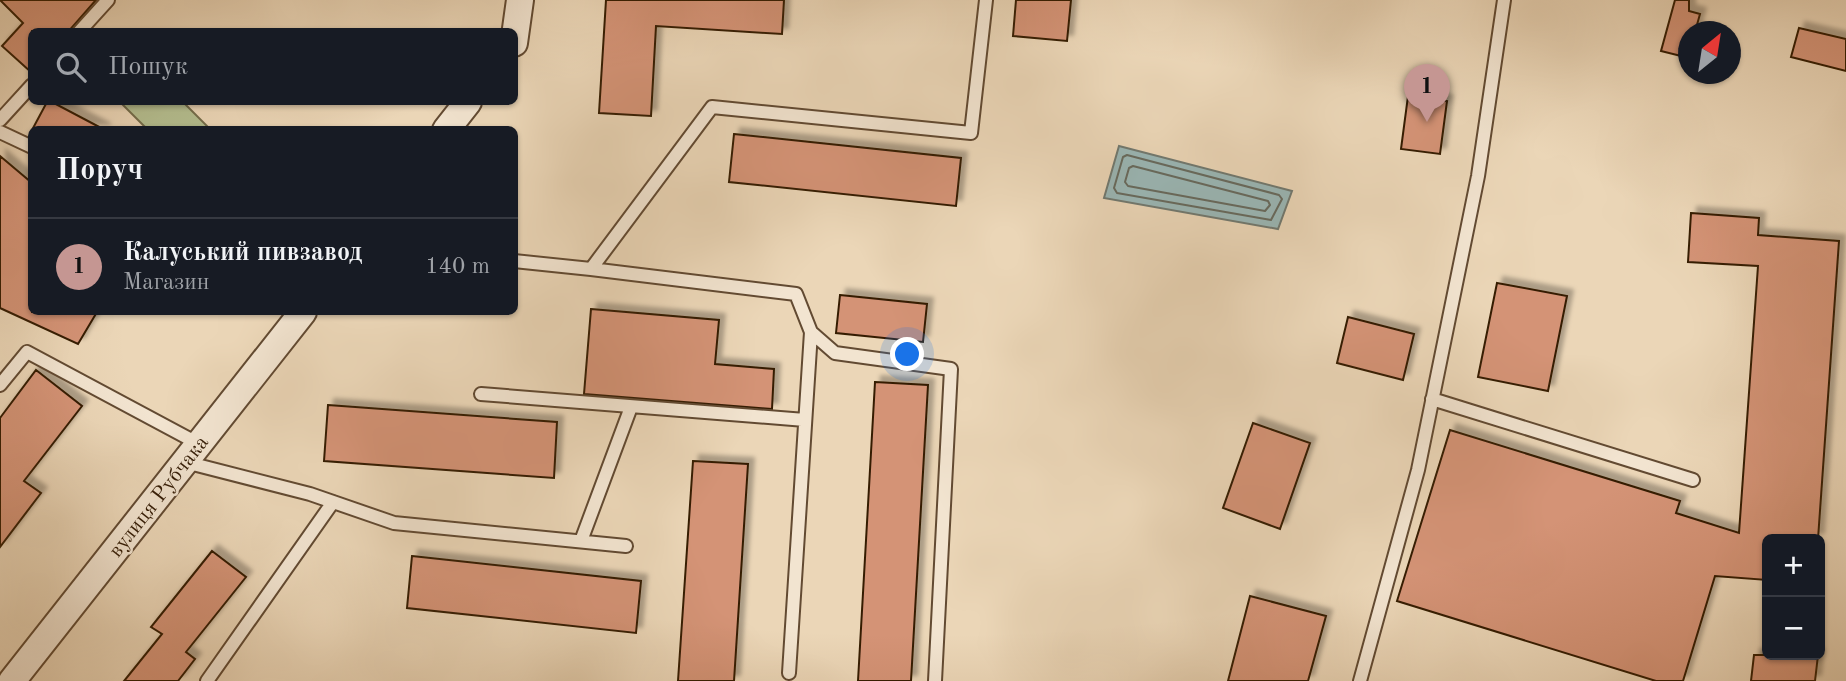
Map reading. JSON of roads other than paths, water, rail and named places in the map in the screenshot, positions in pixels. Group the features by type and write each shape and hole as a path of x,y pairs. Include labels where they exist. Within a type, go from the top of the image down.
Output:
{"street":[{"path":"516,28 520,0"},
{"path":"449,126 466,105"},
{"name":"вулиця Рубчака","path":"12,681 301,315"}],"lane":[{"path":"83,28 108,0"},
{"path":"591,269 712,107 971,133 986,0"},
{"path":"1360,681 1418,470 1478,176 1504,0"},
{"path":"0,120 28,89"},
{"path":"0,132 28,145"},
{"path":"518,261 796,294 811,332 789,673"},
{"path":"811,332 835,353 951,369 935,681"},
{"path":"0,385 27,352 192,453 394,523 626,546"},
{"path":"481,394 805,420"},
{"path":"1432,399 1693,480"},
{"path":"581,541 631,407"},
{"path":"207,681 333,502"}],"water":[{"path":"1119,146 1292,191 1278,229 1104,198"}],"place":[{"name":"Калуський пивзавод","path":"1427,122"}]}
